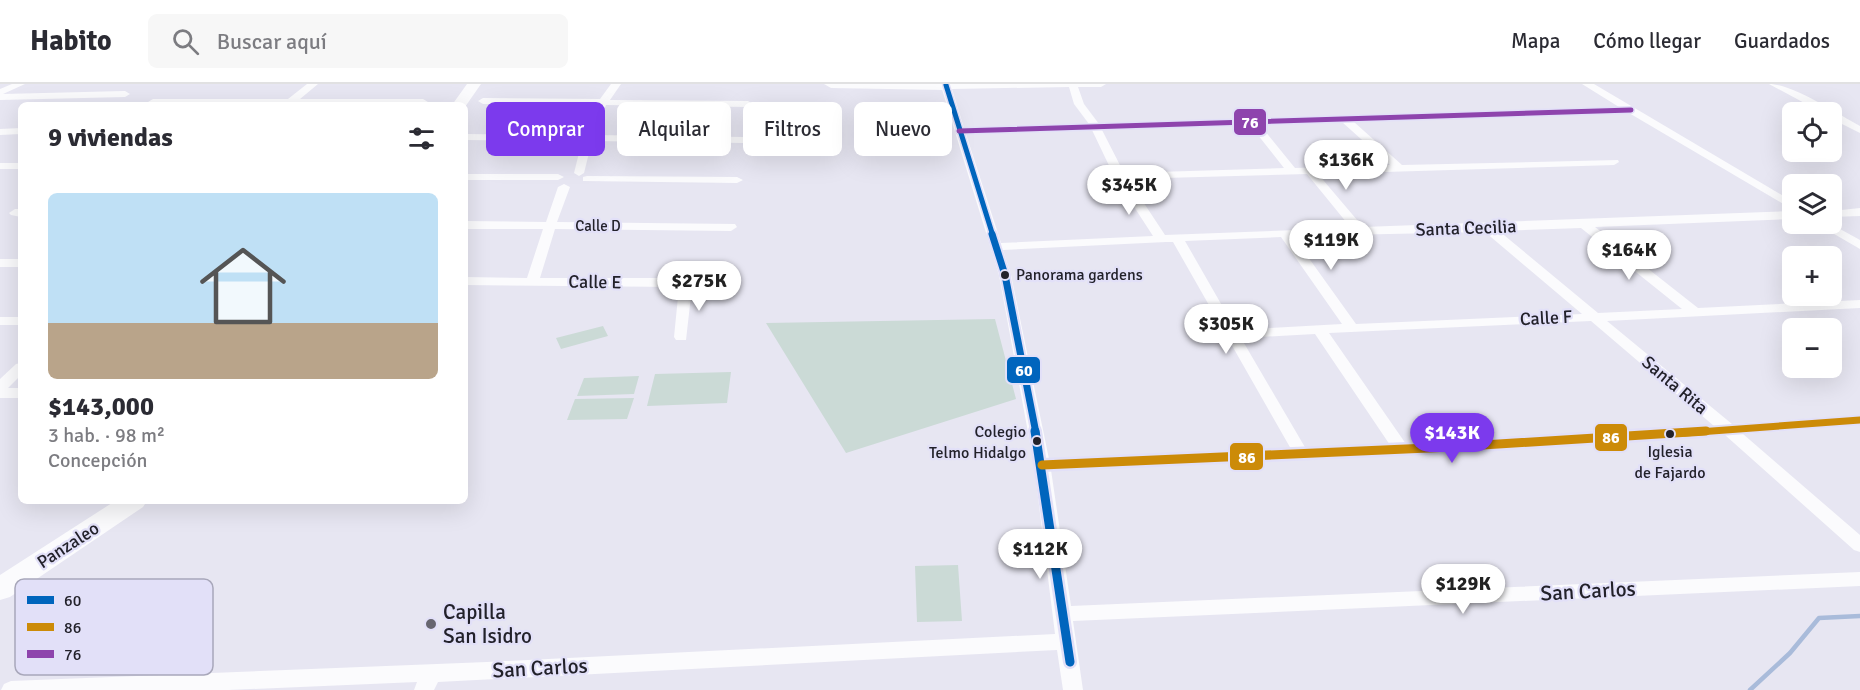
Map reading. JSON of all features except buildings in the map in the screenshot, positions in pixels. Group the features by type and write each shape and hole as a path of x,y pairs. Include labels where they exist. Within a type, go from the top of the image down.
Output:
{"street":[{"path":"3,91 20,84"},
{"path":"291,102 303,88 313,84"},
{"path":"461,102 474,84"},
{"path":"602,102 607,84"},
{"path":"603,102 616,84"},
{"path":"831,84 1101,84"},
{"path":"1587,84 1782,200"},
{"path":"1774,84 1808,102"},
{"path":"946,85 1005,275 1042,465 1074,690"},
{"path":"1073,85 1079,104 1096,127 1120,176 1162,240"},
{"path":"3,91 125,94"},
{"path":"483,101 523,102"},
{"path":"605,104 743,104"},
{"path":"959,131 1631,110"},
{"path":"1345,119 1398,167"},
{"path":"1842,120 1860,130"},
{"path":"1253,122 1291,170"},
{"path":"0,132 18,131"},
{"path":"468,137 486,137"},
{"path":"605,138 743,140"},
{"path":"532,281 535,268 574,181 582,156"},
{"path":"1120,176 1614,162"},
{"path":"0,166 18,166"},
{"path":"1309,170 1360,231"},
{"path":"468,177 574,181 737,180"},
{"path":"1842,213 1860,212"},
{"name":"Santa Cecilia","path":"995,247 1284,233 1488,228 1782,215"},
{"path":"1584,224 1695,314"},
{"name":"Calle D","path":"468,225 731,227"},
{"name":"Santa Rita","path":"1488,228 1730,431 1860,545"},
{"path":"1284,233 1352,328"},
{"path":"1841,234 1860,245"},
{"path":"1177,239 1302,455"},
{"path":"0,263 18,263"},
{"name":"Calle E","path":"468,281 686,283 725,281"},
{"path":"681,338 686,283"},
{"name":"Calle F","path":"1233,334 1592,316 1695,314 1860,304"},
{"path":"0,321 18,321"},
{"path":"1319,329 1402,450"},
{"path":"0,388 18,370"},
{"path":"0,393 18,393"},
{"path":"1042,465 1402,450 1730,431 1860,420"},
{"name":"Panzaleo","path":"15,579 129,504"},
{"name":"Panzaleo","path":"0,589 15,579"},
{"name":"San Carlos","path":"1064,614 1860,579"},
{"name":"San Carlos","path":"11,690 428,681 1068,641"}],"shaded area":[{"path":"995,319 1016,399 846,453 766,323"},
{"path":"603,326 608,336 561,349 556,338"},
{"path":"731,372 727,403 647,406 655,374"},
{"path":"639,376 634,394 577,396 584,378"},
{"path":"634,398 627,419 567,420 575,399"},
{"path":"958,565 962,621 917,622 915,566"}],"waterway":[{"path":"1750,690 1790,653 1819,618 1860,616"}],"transit line":[{"name":"60","path":"946,85 1005,275 1042,465 1070,662"},
{"name":"76","path":"959,131 1631,110"},
{"name":"86","path":"1042,465 1451,447 1860,420"}],"place":[{"name":"Panorama gardens","path":"1005,275"},
{"name":"Iglesia de Fajardo","path":"1670,434"},
{"name":"Colegio Telmo Hidalgo","path":"1037,441"},
{"name":"Capilla San Isidro","path":"431,624"}]}
